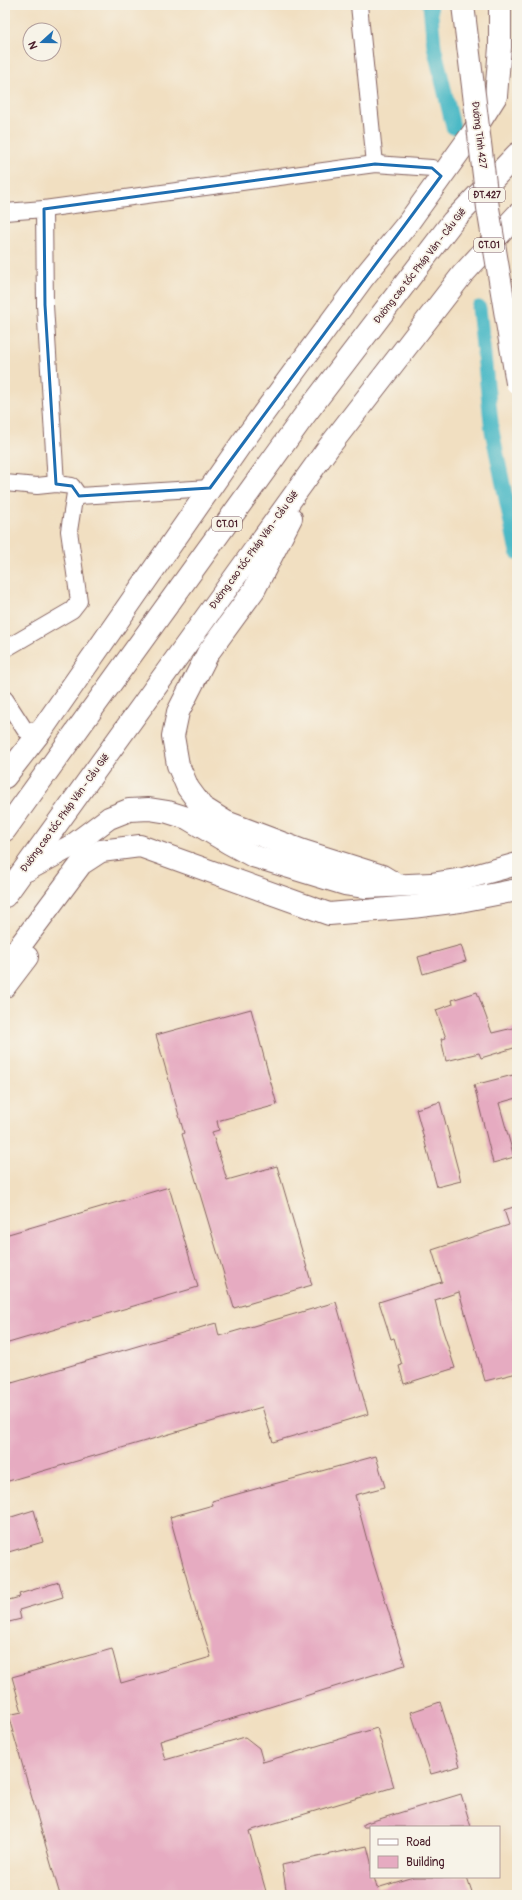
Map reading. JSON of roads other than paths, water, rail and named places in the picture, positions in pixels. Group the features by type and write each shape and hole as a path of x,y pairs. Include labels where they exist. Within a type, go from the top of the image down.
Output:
{"main road":[{"name":"Đường Tỉnh 427","path":"463,5 488,208 517,383"},
{"path":"6,772 41,731 241,444 363,278 408,223 472,134 496,96 500,46 500,5"},
{"name":"Đường cao tốc Pháp Vân - Cầu Giẽ","path":"5,830 304,416 453,221 517,154"},
{"name":"Đường cao tốc Pháp Vân - Cầu Giẽ","path":"5,896 328,448 462,275 517,215"},
{"path":"328,448 254,590 208,653 190,685 178,712 173,736 178,765 188,788 202,807 226,822 304,851 382,876 397,885"},
{"path":"22,873 73,845 92,829 109,818 129,810 149,809 168,812 187,818 228,843 253,856 344,884 366,887 431,884 463,879 517,864"},
{"path":"5,986 57,915 103,860 140,846"},
{"path":"5,966 81,864 101,851 140,846 329,914 439,904 517,890"}],"street":[{"path":"359,5 375,164"},
{"path":"5,212 44,209 375,164 432,168 441,176"},
{"path":"44,209 45,305 56,484"},
{"path":"5,483 37,486 56,484 72,486 75,493 69,531 79,600 72,610 5,649"},
{"path":"75,493 78,496 210,488"},
{"path":"5,699 25,730 41,731"}],"waterway":[{"path":"430,5 434,46 453,127"},
{"path":"479,308 492,431 517,552"}]}
